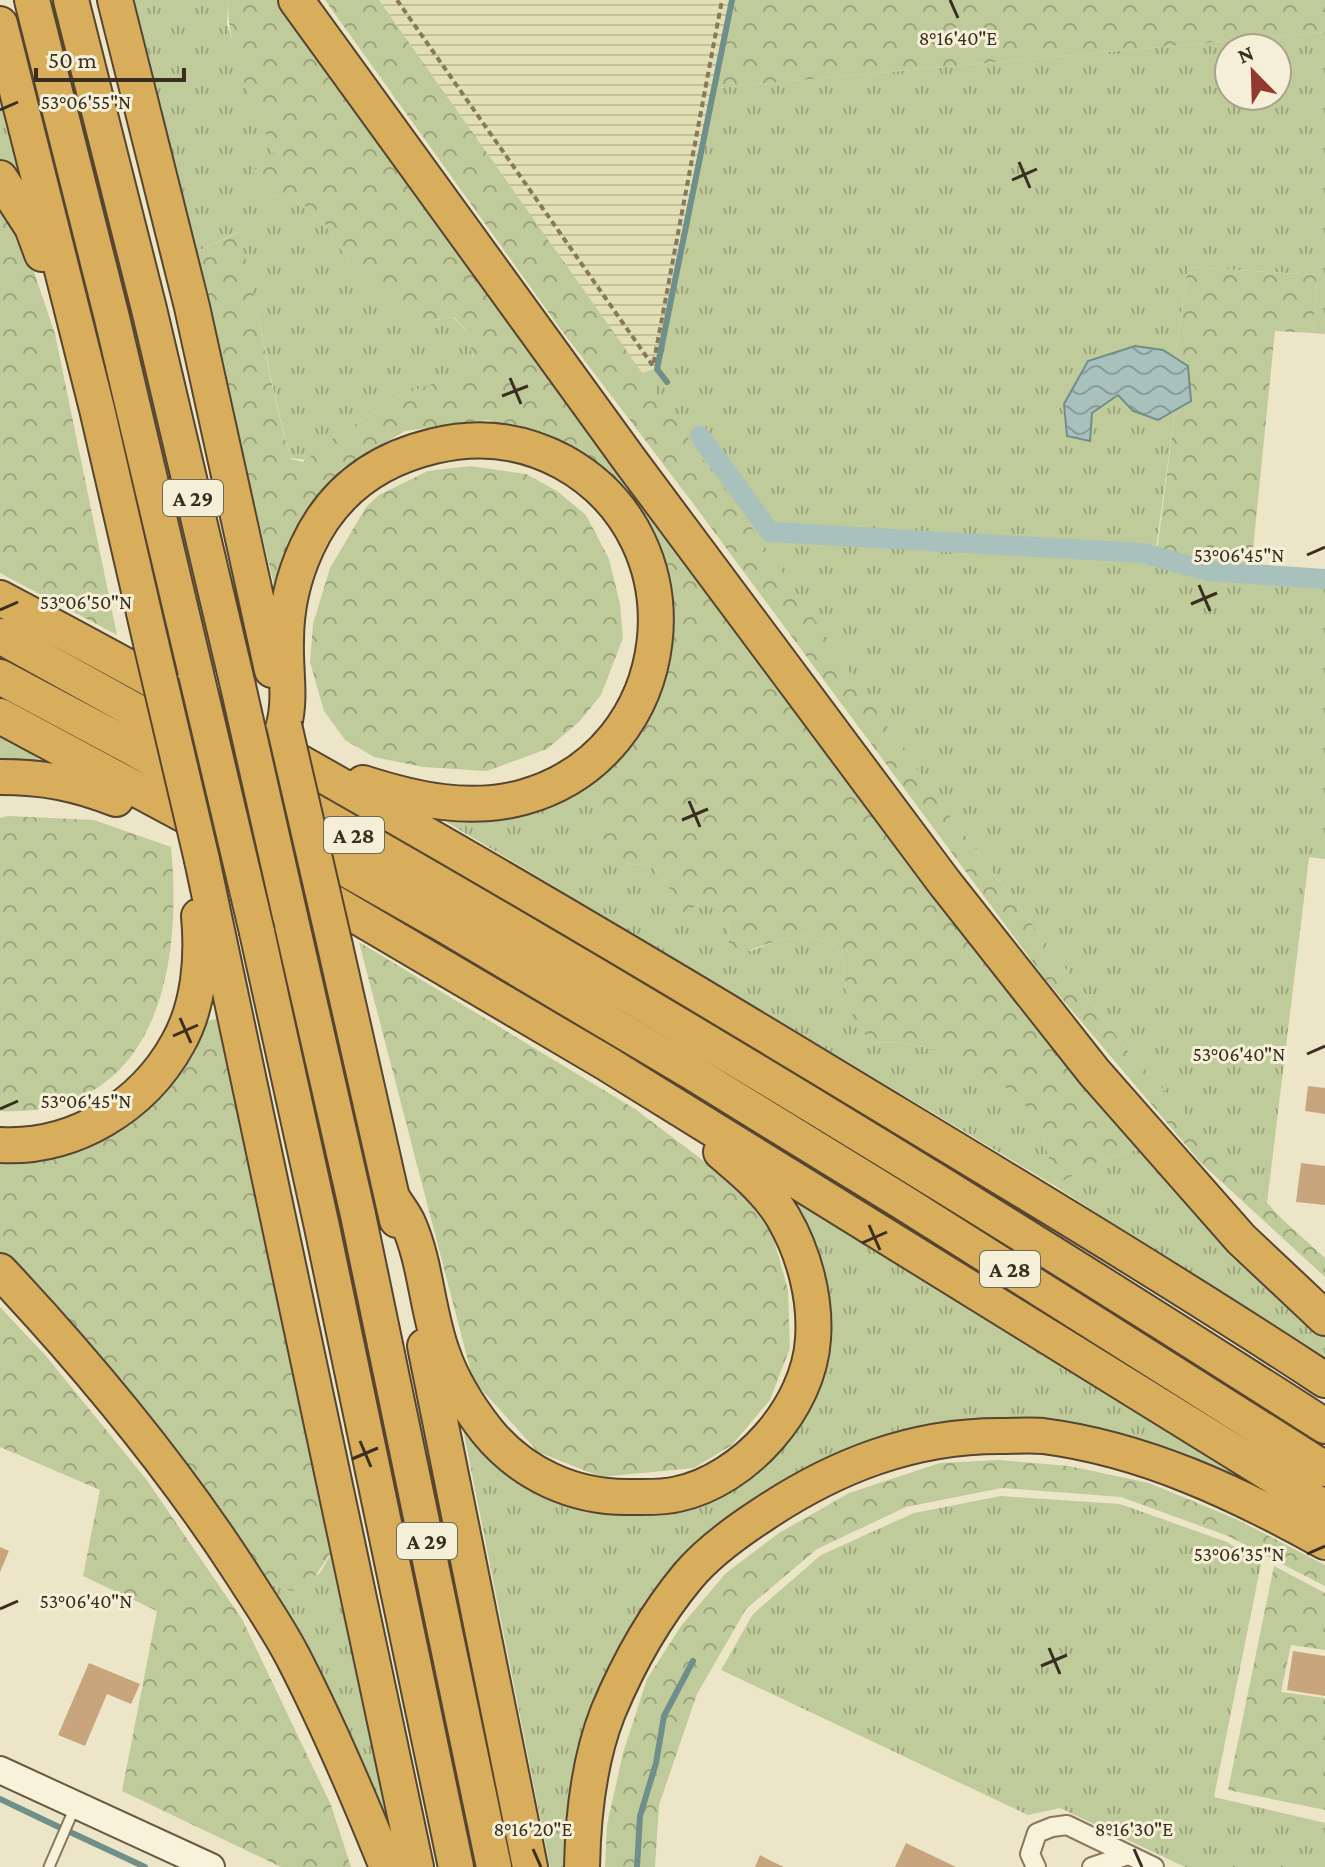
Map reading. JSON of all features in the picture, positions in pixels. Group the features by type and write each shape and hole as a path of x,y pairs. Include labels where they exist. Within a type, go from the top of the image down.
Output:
{"highway":[{"name":"A 29","path":"32,0 112,318 257,932 456,1867"},
{"name":"A 29","path":"71,0 149,309 362,1230 494,1867"},
{"path":"115,0 192,307 392,1197 530,1867"},
{"path":"296,0 622,449 944,882 1094,1072 1241,1239 1325,1318"},
{"path":"0,24 97,409 202,860 416,1867"},
{"path":"0,178 32,227 50,274 75,373 97,409"},
{"path":"284,725 289,707 287,613 292,587 307,547 327,510 356,481 384,464 416,450 455,441 497,439 542,450 580,472 606,495 631,528 650,573 657,614 654,654 632,714 606,750 582,769 553,786 523,797 490,803 448,804 384,790 333,768 311,769"},
{"path":"0,598 311,769 739,1019 1162,1276 1325,1380"},
{"name":"A 28","path":"0,636 466,899 691,1031 1325,1426"},
{"name":"A 28","path":"0,677 131,747 446,926 679,1065 926,1216 1325,1469"},
{"path":"0,716 190,818 606,1063 1325,1508"},
{"path":"0,777 34,777 75,783 149,811 190,818"},
{"path":"0,1145 21,1146 57,1141 93,1127 127,1104 155,1075 179,1042 197,984 202,948 199,912 202,860"},
{"path":"392,1197 408,1225 442,1353 487,1431 513,1457 544,1479 584,1493 614,1498 677,1495 707,1485 733,1471 766,1441 786,1416 804,1378 813,1340 810,1294 801,1253 783,1216 761,1187 715,1147 617,1083 606,1063"},
{"path":"0,1271 115,1399 211,1525 292,1654 358,1795 387,1867"},
{"path":"582,1867 591,1774 607,1715 630,1664 656,1619 689,1574 737,1532 801,1488 849,1465 890,1450 973,1436 1040,1436 1118,1450 1197,1478 1266,1509 1325,1542"}],"main road":[{"path":"0,1770 211,1867"}],"street":[{"path":"1036,1867 1030,1854 1037,1833 1067,1825 1154,1867"},
{"path":"1092,1867 1128,1855"}],"lane":[{"path":"49,1867 77,1804"}],"path":[{"path":"397,0 653,366 722,0"}],"shaded area":[{"path":"379,0 733,0 657,369 642,373"}],"green space":[{"path":"130,0 228,0 227,24 277,159 270,195 300,202 325,224 354,270 429,321 453,317 468,332 473,358 460,374 399,396 335,437 307,460 291,458 238,232 194,253"},
{"path":"228,0 283,0 1141,1148 1088,1166 1055,1186 1041,1132 1031,1112 1002,1085 972,1067 925,1047 872,1042 855,1023 846,993 844,959 836,947 808,935 775,941 734,956 728,940 729,920 715,903 696,906 676,916 669,887 652,867 626,863 603,838 600,764 666,656 613,483 555,438 488,420 405,431 341,469 305,521 275,589 194,253 239,232 291,459 303,462 335,437 399,396 459,374 473,358 468,332 454,317 429,321 408,318 386,307 354,270 325,224 300,202 270,195 255,184 254,170 276,159 237,61"},
{"path":"325,0 379,0 756,534 927,785 1127,1050 1282,1219 1325,1258 1325,1277 1201,1163 1046,980 559,327"},
{"path":"733,0 1325,0 1325,32 1293,35 1293,32 1213,32 1213,42 716,88"},
{"path":"1325,32 1325,334 1313,333 1317,275 1188,267 1175,357 1163,350 1088,361 1090,441 1092,413 1118,394 1133,411 1157,420 1175,411 1154,563 1205,579 1325,586 1325,859 1309,857 1267,1203 1127,1050 927,785 642,373 657,368 716,88 1213,42 1213,112 1293,112 1293,35"},
{"path":"0,79 28,191 0,159"},
{"path":"0,204 31,263 55,334 117,635 0,573"},
{"path":"1188,267 1317,275 1313,333 1275,331 1251,569 1157,551 1175,411 1191,401 1188,366 1175,357"},
{"path":"470,466 526,474 557,491 586,515 609,559 620,604 623,638 601,695 579,722 547,749 487,771 423,767 374,757 345,740 324,711 310,662 313,624 330,568 366,507 379,495 428,471"},
{"path":"0,735 49,765 0,764"},
{"path":"600,764 626,863 652,867 669,887 696,906 715,903 729,920 728,940 751,951 775,941 808,935 836,947 844,959 846,993 872,1042 909,1044 940,1052 987,1074 1014,1093 1031,1111 1041,1131 1055,1186 433,814"},
{"path":"0,818 94,820 171,847 173,894 171,941 163,986 148,1027 126,1063 94,1090 53,1107 0,1111"},
{"path":"359,942 635,1109 737,1186 772,1233 788,1290 790,1348 770,1400 732,1445 694,1468 601,1477 538,1452 473,1380"},
{"path":"224,1018 335,1547 307,1588 291,1591 261,1580 64,1320 0,1252 0,1158 60,1153 200,1022"},
{"path":"1141,1148 1325,1331 1325,1360 1055,1186 1088,1166"},
{"path":"776,1184 1048,1348 1293,1509 1095,1435 845,1455 646,1613 574,1867 550,1867 461,1419 506,1466 679,1503 815,1382"},
{"path":"0,1307 46,1356 146,1479 242,1619 331,1805 351,1867 281,1867 122,1791 157,1611 83,1576 100,1490 0,1447"},
{"path":"999,1460 1069,1466 1149,1483 1236,1519 1325,1565 1325,1586 1228,1536 1121,1497 1002,1488 906,1507 817,1549 746,1609 697,1694 659,1805 655,1867 605,1867 607,1825 623,1753 647,1679 681,1626 726,1573 779,1533 849,1493 940,1463"},
{"path":"1001,1496 1120,1504 1227,1542 1261,1564 1214,1797 1325,1823 1325,1867 1185,1867 1060,1808 1028,1815 721,1670 753,1614 821,1555 914,1513"},
{"path":"335,1547 400,1864 261,1580 291,1591 320,1573"},
{"path":"1274,1566 1325,1593 1325,1650 1291,1645 1281,1692 1325,1698 1325,1810 1228,1790"}],"water":[{"path":"1135,346 1163,350 1188,366 1191,401 1158,420 1133,411 1118,395 1092,413 1090,441 1067,436 1064,404 1088,361"}],"building":[{"path":"1308,1086 1325,1088 1325,1114 1305,1111"},
{"path":"1301,1163 1325,1166 1325,1205 1296,1202"},
{"path":"0,1547 9,1551 0,1572"},
{"path":"1293,1651 1325,1656 1325,1696 1287,1690"},
{"path":"89,1663 140,1684 131,1704 107,1694 85,1746 58,1735"},
{"path":"906,1843 956,1867 895,1867"},
{"path":"760,1855 769,1860 784,1867 755,1867"}],"waterway":[{"path":"667,382 657,369 732,0"},
{"path":"700,436 770,532 1143,553 1208,571 1325,579"},
{"path":"637,1867 640,1816 656,1763 664,1716 693,1661"},
{"path":"0,1799 63,1829"},
{"path":"70,1832 145,1867"}]}
